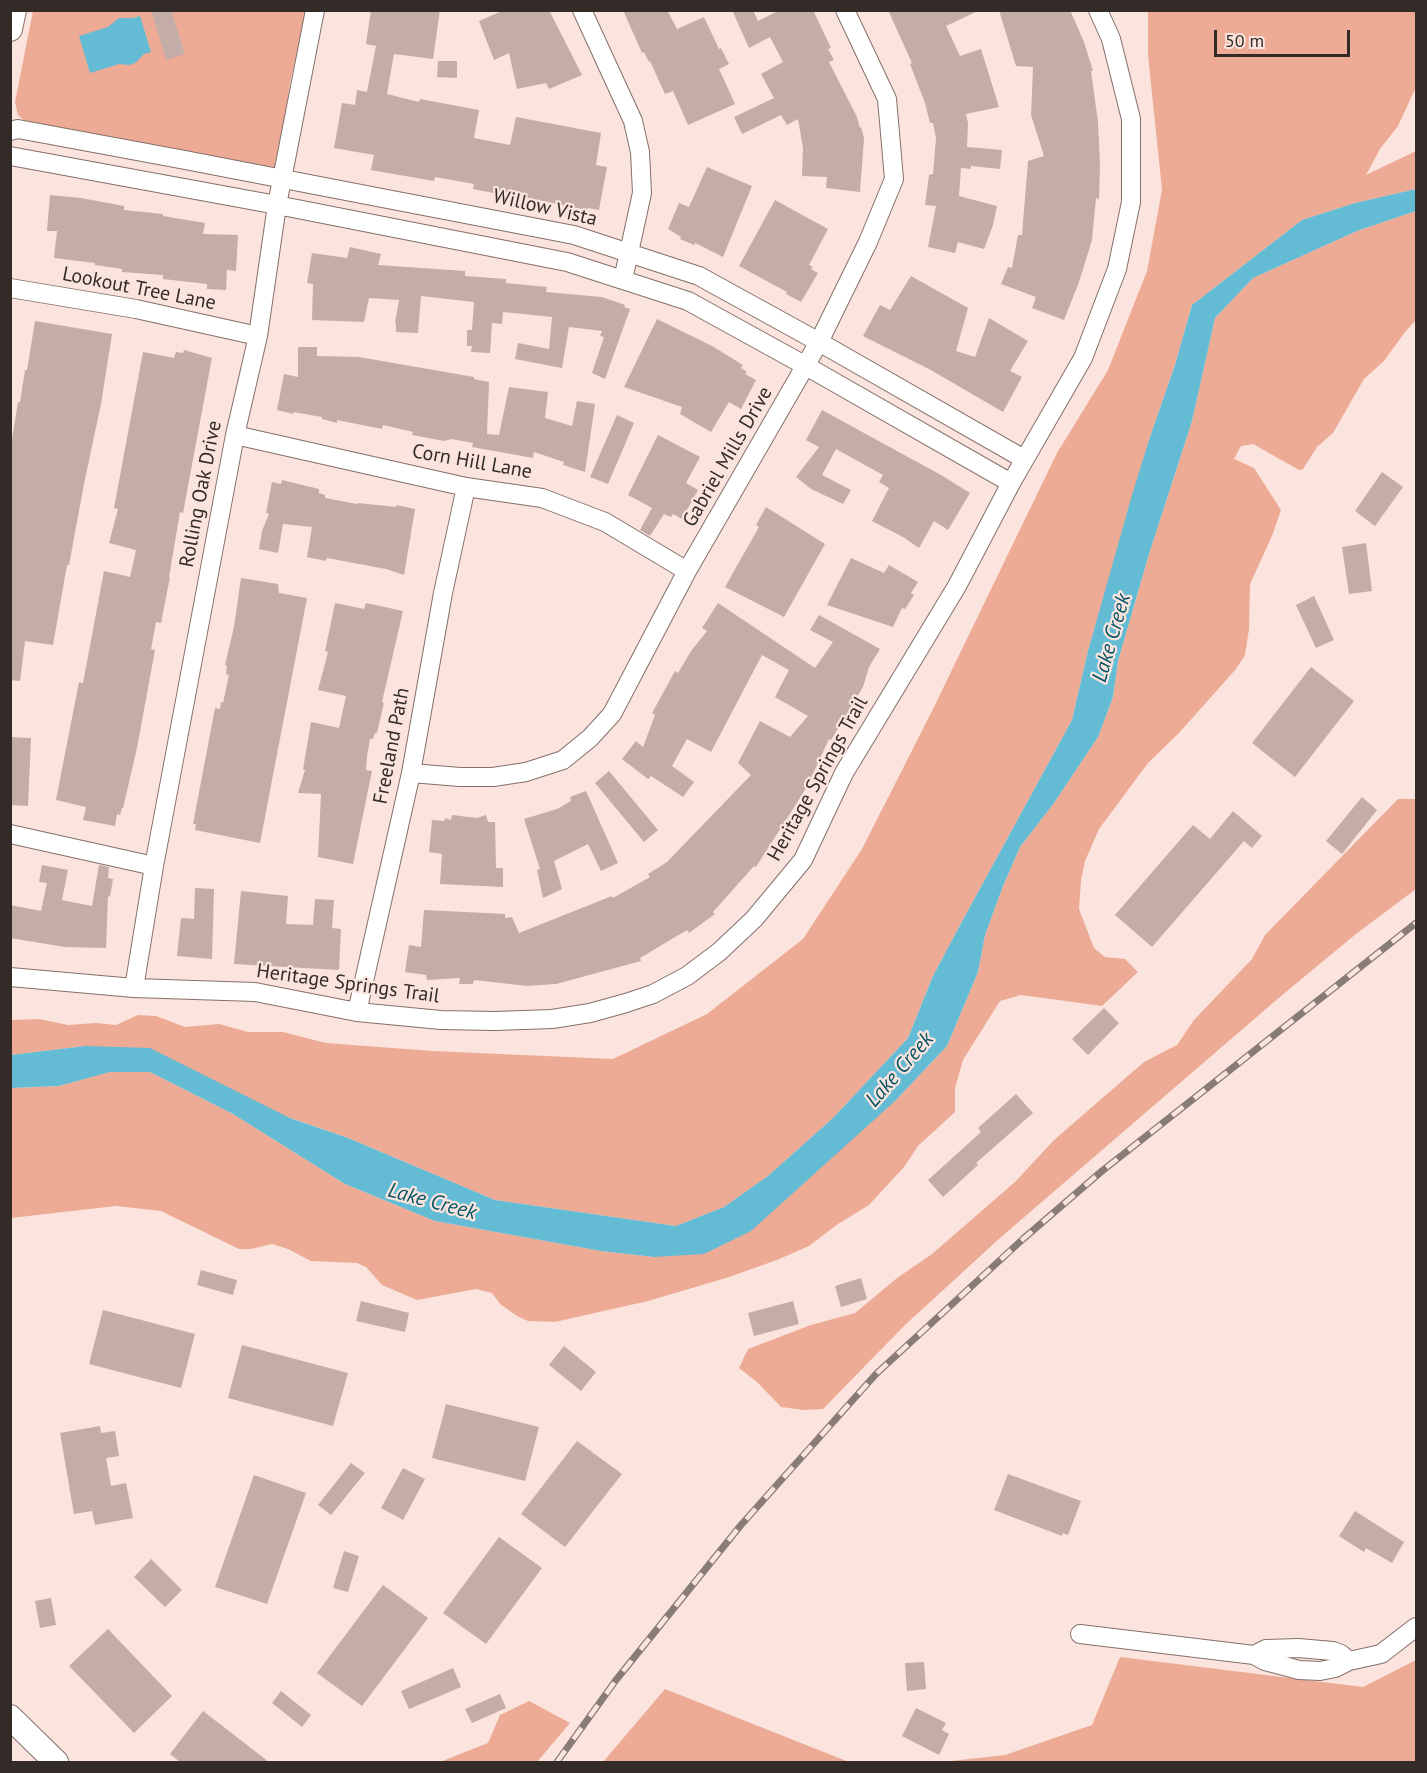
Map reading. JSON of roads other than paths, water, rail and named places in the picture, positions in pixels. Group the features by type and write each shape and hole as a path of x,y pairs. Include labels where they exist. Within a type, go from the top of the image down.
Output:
{"main road":[{"path":"10,29 14,10"},
{"path":"10,1717 56,1762"}],"street":[{"name":"Rolling Oak Drive","path":"134,988 154,866 235,435 258,336 282,179 315,10"},
{"path":"582,10 633,121 640,152 642,193 623,280"},
{"name":"Gabriel Mills Drive","path":"411,773 492,777 526,772 563,760 590,738 612,714 687,571 819,342 868,242 894,179 887,99 845,10"},
{"name":"Heritage Springs Trail","path":"10,977 134,988 255,992 357,1012 441,1020 552,1019 591,1013 652,994 687,976 719,952 754,919 803,860 844,773 957,586 1024,459 1083,358 1117,269 1131,201 1131,119 1111,39 1098,10"},
{"name":"Willow Vista","path":"10,131 25,131 574,235 699,276 1024,459"},
{"path":"10,156 278,205 567,262 688,301 1011,483"},
{"name":"Lookout Tree Lane","path":"10,288 136,309 258,336"},
{"name":"Corn Hill Lane","path":"235,435 466,487 542,498 605,522 687,571"},
{"name":"Freeland Path","path":"357,1012 411,773 443,593 466,487"},
{"path":"10,834 154,866"},
{"path":"1080,1634 1254,1655 1266,1649 1298,1648 1333,1651 1341,1654 1348,1661 1380,1654 1416,1627"}],"water":[{"path":"140,16 151,52 144,54 135,63 119,64 90,73 79,36 108,27 119,18"},
{"name":"Lake Creek","path":"1416,189 1416,211 1357,231 1253,278 1215,318 1192,421 1149,554 1118,661 1113,697 1098,737 1054,803 1020,847 985,935 978,972 947,1046 895,1101 751,1231 704,1254 654,1257 601,1251 435,1221 345,1184 233,1114 150,1072 110,1072 59,1086 11,1088 11,1055 85,1046 150,1048 290,1118 348,1138 495,1200 676,1226 724,1207 768,1176 833,1118 908,1038 933,976 1072,720 1088,651 1132,495 1175,365 1192,305 1302,220 1355,203"}],"railway":[{"path":"557,1762 616,1680 741,1525 876,1374 1023,1239 1102,1171 1416,923"}]}
